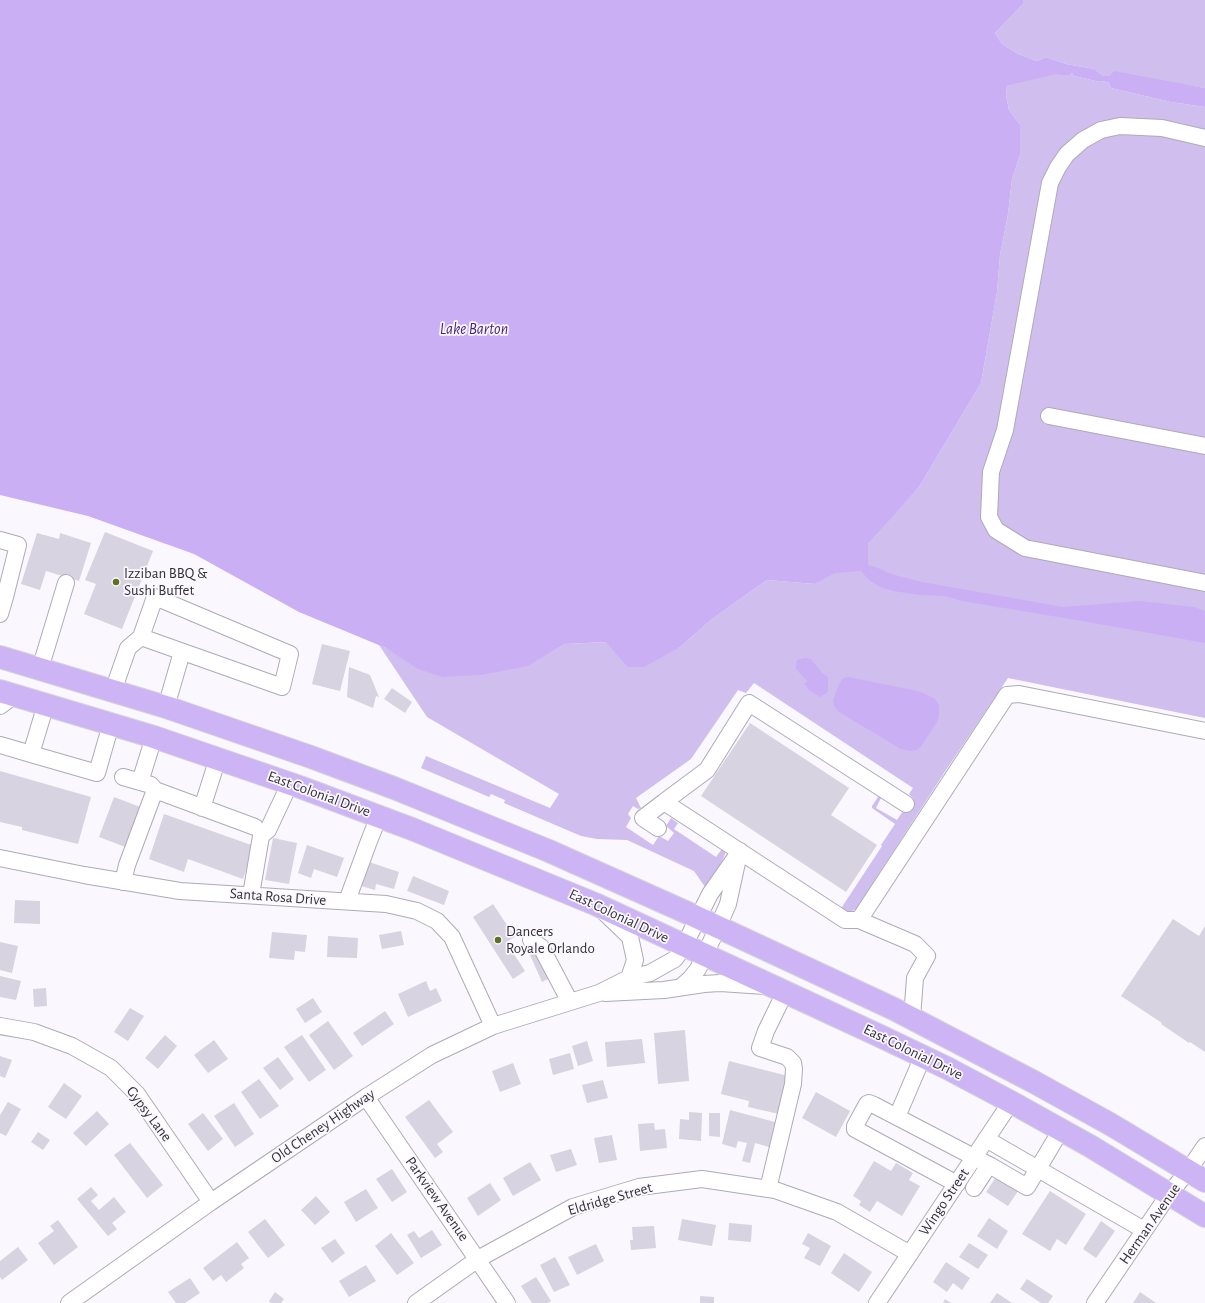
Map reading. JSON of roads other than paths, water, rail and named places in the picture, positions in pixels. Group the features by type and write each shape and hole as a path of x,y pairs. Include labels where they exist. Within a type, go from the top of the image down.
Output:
{"highway":[{"name":"East Colonial Drive","path":"0,658 166,707 230,728 311,757 480,822 549,851 718,927 912,1018 1110,1124 1196,1176"},
{"path":"0,677 127,714 166,707"},
{"name":"East Colonial Drive","path":"5,698 46,704 154,737 290,783 380,816 595,904 922,1056 1011,1102 1061,1130 1205,1216"},
{"path":"154,737 172,728 230,728"}],"street":[{"path":"1205,138 1162,128 1120,126 1101,130 1083,140 1067,154 1058,167 1050,183 1005,430 991,472 989,517 996,530 1025,548 1205,584"},
{"path":"1049,416 1205,446"},
{"path":"0,540 18,545 2,596 0,614"},
{"path":"40,669 66,583"},
{"path":"113,691 128,648 141,637 155,597 290,654 282,687 141,637"},
{"path":"166,707 182,652"},
{"path":"859,920 1007,694 1020,694 1205,731"},
{"path":"658,828 643,818 707,770 749,703 906,804"},
{"path":"32,754 46,704"},
{"path":"0,745 97,773 111,724"},
{"path":"140,782 154,737"},
{"path":"202,808 218,758"},
{"path":"122,777 151,785 155,790 255,827"},
{"path":"251,895 261,836 268,830 290,783"},
{"path":"123,882 127,865 155,790"},
{"path":"664,802 845,920 859,920 915,944 927,956 915,978 912,1018"},
{"path":"347,901 369,841 380,816"},
{"path":"682,986 698,969 728,904 740,851"},
{"name":"Old Cheney Highway","path":"69,1303 211,1202 366,1096 432,1055 494,1026 599,993 629,978 650,973 668,964 675,959 684,946 710,894 740,851"},
{"name":"Santa Rosa Drive","path":"0,858 123,882 180,891 386,904 417,911 437,921 452,937 494,1026"},
{"path":"595,904 630,937 634,960 629,978"},
{"path":"531,940 541,947 570,1002"},
{"name":"Old Cheney Highway","path":"599,993 664,990 682,986 720,983 780,990"},
{"path":"768,1189 793,1084 794,1070 791,1059 760,1048 780,990"},
{"name":"Gypsy Lane","path":"0,1026 34,1032 72,1046 111,1068 137,1094 211,1202"},
{"path":"896,1117 922,1056"},
{"name":"Parkview Avenue","path":"366,1096 507,1303"},
{"name":"Wingo Street","path":"877,1303 1011,1102"},
{"path":"956,1184 855,1129 855,1126 866,1104 874,1105 989,1165 1027,1188 1061,1130"},
{"path":"986,1139 1144,1230"},
{"name":"Herman Avenue","path":"1096,1303 1169,1194 1196,1176 1205,1146"},
{"path":"974,1188 989,1165"},
{"name":"Eldridge Street","path":"416,1303 478,1259 573,1207 639,1187 702,1179 776,1190 837,1212 910,1254"}],"water":[{"name":"Lake Barton","path":"0,0 1023,0 1023,4 995,33 1002,44 1018,54 1037,61 1046,57 1066,64 1095,69 1103,76 1110,76 1114,71 1205,88 1205,107 1171,102 1111,88 1109,83 1104,81 1100,82 1074,76 1072,73 1069,76 1056,74 1007,86 1006,95 1009,110 1020,125 1020,155 1012,179 1008,214 1000,255 997,292 981,383 919,487 868,544 868,565 891,574 922,582 1063,607 1139,601 1194,607 1205,611 1205,643 962,601 945,596 921,595 893,591 880,587 869,580 861,571 835,573 815,584 767,580 712,619 680,647 644,667 627,667 606,642 565,644 528,666 481,675 443,677 418,669 386,648 299,612 194,554 88,516 0,495"},
{"path":"805,658 811,659 822,673 828,677 828,692 820,697 809,690 804,683 808,682 796,669 797,660"},
{"path":"848,677 913,690 935,699 939,706 937,722 917,750 910,751 901,749 839,712 834,706 833,701 839,684 843,678"}],"place":[{"name":"Izziban BBQ & Sushi Buffet","path":"116,582"},
{"name":"Dancers Royale Orlando","path":"498,940"}]}
